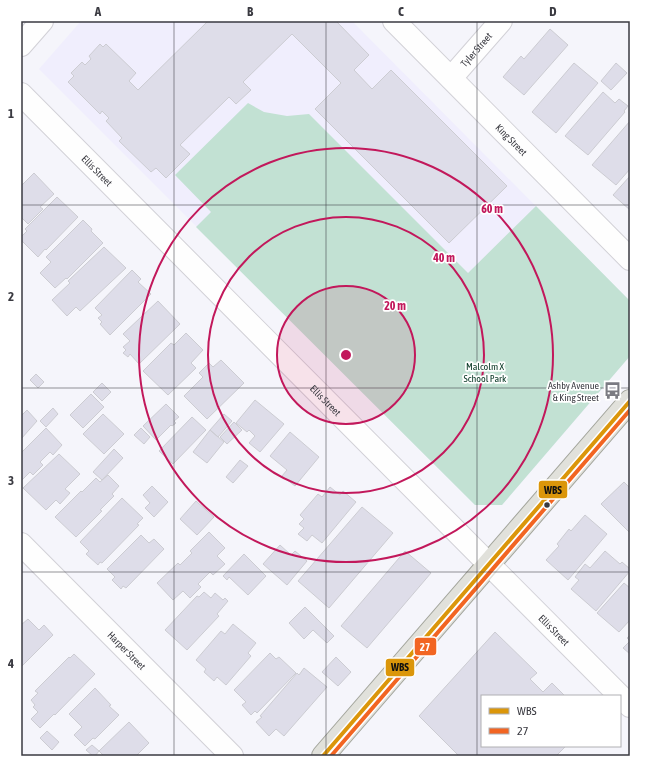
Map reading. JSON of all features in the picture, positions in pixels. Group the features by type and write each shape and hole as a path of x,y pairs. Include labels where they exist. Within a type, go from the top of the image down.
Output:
{"main road":[{"path":"323,756 630,401"}],"street":[{"path":"21,46 42,21"},
{"name":"King Street","path":"394,21 630,259"},
{"name":"Tyler Street","path":"451,78 501,21"},
{"name":"Ellis Street","path":"21,94 619,695"},
{"name":"Harper Street","path":"21,544 232,756"},
{"name":"Ellis Street","path":"621,697 630,706"}],"shaded area":[{"name":"Malcolm X School Park","path":"81,21 352,21 630,301 630,356 502,505 475,505 39,69"}],"green space":[{"name":"Malcolm X School Park","path":"248,103 264,112 287,116 309,114 468,273 536,206 630,301 630,356 502,505 475,505 196,227 211,212 175,175"}],"building":[{"path":"208,21 336,21 369,55 354,70 372,89 391,70 507,186 449,243 315,109 341,83 292,34 243,82 251,90 236,104 229,97 180,145 190,154 166,178 156,168 151,172 119,141 122,138 106,121 109,118 102,111 100,114 68,82 74,76 71,73 82,62 85,65 91,59 89,56 100,44 103,47 106,44 136,73 129,81 138,90"},
{"path":"550,29 568,45 524,95 503,77 521,56 524,59"},
{"path":"574,63 598,83 556,133 532,112"},
{"path":"616,63 627,73 611,90 601,81"},
{"path":"603,92 615,103 619,99 628,106 624,111 625,112 588,155 565,136"},
{"path":"630,121 630,169 616,185 592,165"},
{"path":"34,173 54,194 40,207 43,209 28,224 21,217 21,186"},
{"path":"630,176 630,210 613,195"},
{"path":"57,197 78,217 38,257 21,240 21,237 27,231 25,229"},
{"path":"83,220 103,243 67,279 66,278 55,288 40,273 51,262 46,257"},
{"path":"104,247 126,268 80,311 76,307 67,316 52,300 70,283 68,281"},
{"path":"132,270 141,279 138,282 151,294 110,335 100,324 102,322 98,318 102,315 95,308"},
{"path":"158,301 180,324 139,364 130,354 128,357 123,353 126,350 123,347 130,341 123,334"},
{"path":"186,333 203,350 191,363 196,368 168,395 143,371 171,343 174,345"},
{"path":"221,360 244,383 207,419 184,396 203,377 199,373 209,363 213,367"},
{"path":"36,374 44,382 38,388 30,380"},
{"path":"102,383 111,392 102,401 93,392"},
{"path":"91,394 104,407 83,428 70,415"},
{"path":"255,400 284,424 260,452 249,443 255,436 249,430 247,432 236,423"},
{"path":"166,404 179,417 174,421 176,423 172,426 171,425 156,440 143,426"},
{"path":"53,408 58,414 46,427 40,421"},
{"path":"27,410 37,421 21,439 21,416"},
{"path":"103,414 124,434 104,454 83,434"},
{"path":"224,414 232,421 218,437 210,430"},
{"path":"192,417 206,430 173,464 159,451"},
{"path":"234,422 242,430 227,444 220,437"},
{"path":"46,428 62,445 53,455 50,452 40,462 43,465 33,475 30,472 21,481 21,453"},
{"path":"141,428 150,437 144,444 134,435"},
{"path":"210,430 224,442 207,463 193,452"},
{"path":"290,432 319,457 295,486 282,476 287,470 270,456"},
{"path":"114,449 123,458 102,480 93,472"},
{"path":"59,454 80,474 65,489 70,493 60,504 56,500 46,510 23,488"},
{"path":"240,460 248,466 233,483 226,477"},
{"path":"108,475 119,486 112,494 114,496 100,510 102,511 76,537 55,517 96,478 100,482"},
{"path":"624,482 630,488 630,533 601,504"},
{"path":"152,486 168,502 154,517 145,508 150,503 143,495"},
{"path":"330,487 340,495 343,491 356,502 322,543 312,535 307,541 298,534 304,528 299,524 304,519 300,515 318,494 322,497"},
{"path":"122,498 143,518 137,524 139,525 102,563 100,562 98,565 86,554 89,551 80,542"},
{"path":"196,501 214,517 197,535 180,519"},
{"path":"362,507 393,533 329,608 298,581"},
{"path":"585,515 607,534 568,580 546,560 559,546 557,544 569,529 571,531"},
{"path":"209,532 225,548 217,556 225,564 213,575 210,572 198,584 201,587 190,598 183,591 173,600 157,583 178,563 180,565 192,553 190,551"},
{"path":"141,535 149,543 154,539 164,549 126,588 123,586 121,589 112,580 115,577 107,569"},
{"path":"280,545 291,555 295,551 307,561 287,585 263,564"},
{"path":"405,551 431,573 367,648 341,626"},
{"path":"605,551 620,564 622,562 630,569 630,571 596,611 571,589 579,580 575,577 585,564 590,568"},
{"path":"244,554 266,576 248,595 229,577 227,580 223,576"},
{"path":"624,583 630,588 630,620 619,632 597,613"},
{"path":"204,592 211,598 215,593 223,600 225,598 228,601 217,614 219,616 187,650 165,630 197,596 199,597"},
{"path":"305,607 334,636 327,643 313,630 304,639 289,623"},
{"path":"28,619 39,630 44,625 53,635 21,667 21,625"},
{"path":"233,624 256,643 248,653 251,656 226,685 217,677 214,681 204,672 206,669 196,660 221,631 225,634"},
{"path":"495,632 537,673 530,679 543,692 552,683 564,695 481,695 481,747 565,747 556,756 459,756 419,716"},
{"path":"630,641 630,654 623,648"},
{"path":"270,653 276,659 279,657 296,673 257,713 255,711 251,715 242,705 246,702 234,690"},
{"path":"74,654 95,674 55,715 54,714 40,728 31,719 38,712 33,707 35,705 31,700 38,693 35,691 69,657 70,658"},
{"path":"336,657 351,672 338,686 322,672"},
{"path":"304,668 327,687 284,736 276,729 269,736 256,722 262,717 260,716 297,673 299,675"},
{"path":"95,688 111,705 109,706 119,715 95,739 93,738 85,746 74,735 82,727 69,714"},
{"path":"129,722 149,743 136,756 104,756 99,751"},
{"path":"47,731 59,742 52,750 40,738"},
{"path":"92,745 99,751 95,756 86,750"}],"transit line":[{"name":"WBS","path":"323,756 630,401"},
{"name":"27","path":"331,756 630,410"}],"place":[{"name":"Ashby Avenue & King Street","path":"612,391"}]}
